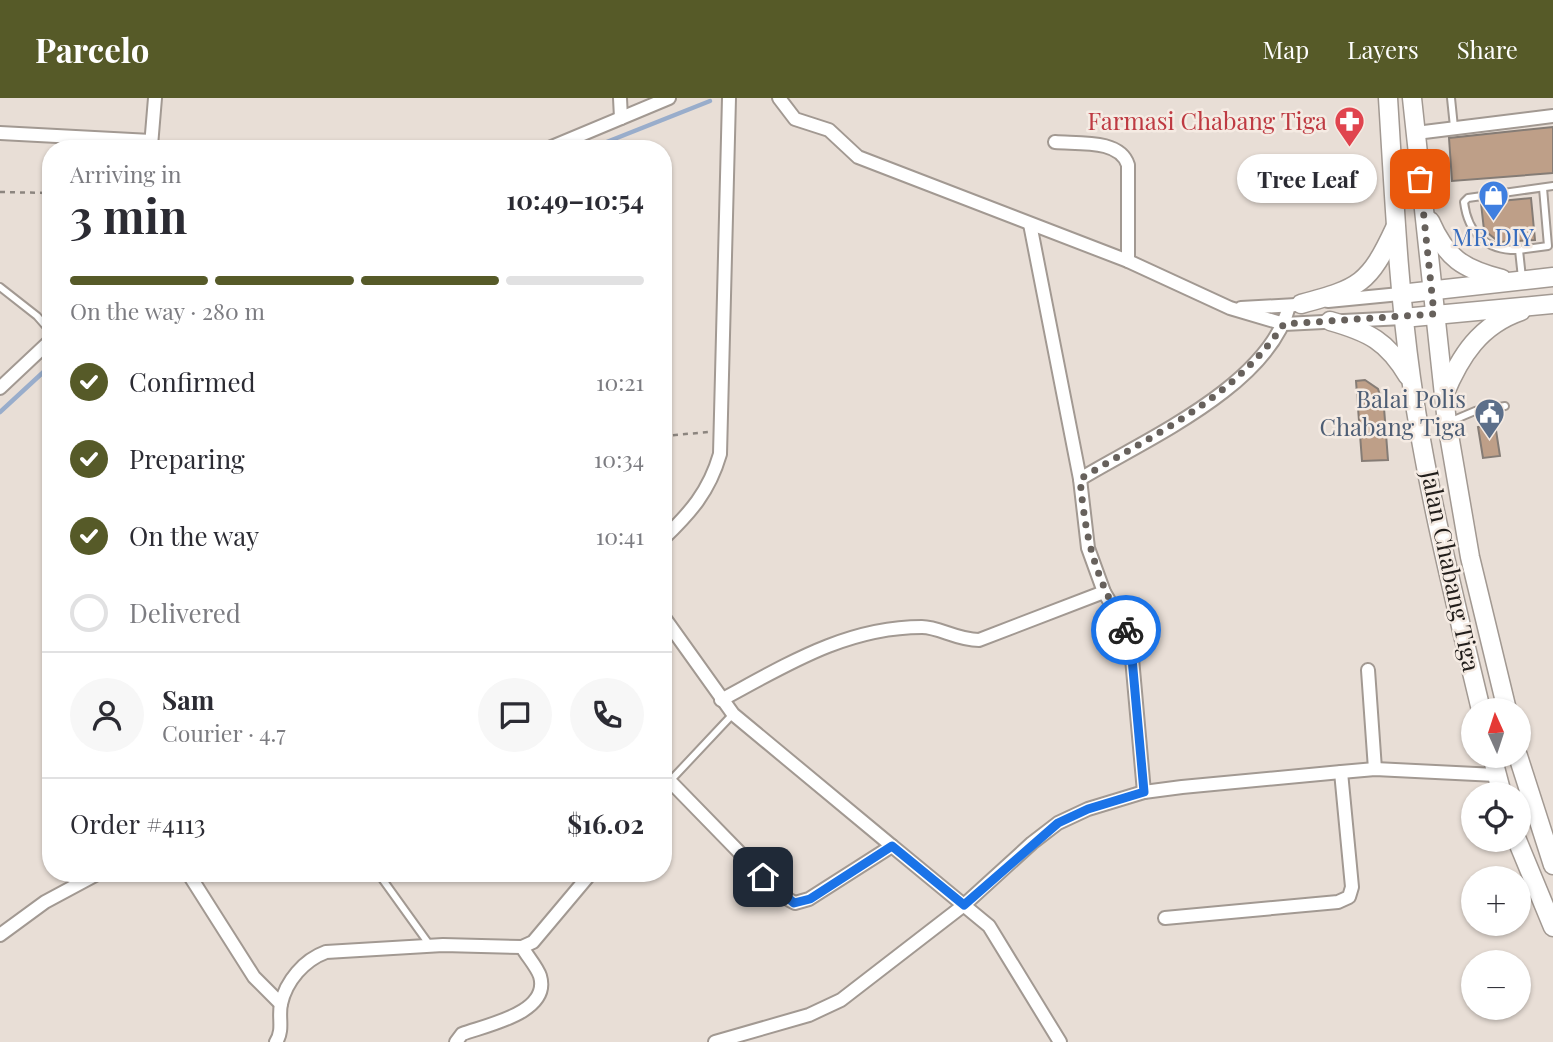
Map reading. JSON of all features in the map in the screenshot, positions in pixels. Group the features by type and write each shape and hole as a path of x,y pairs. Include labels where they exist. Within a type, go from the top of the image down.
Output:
{"main road":[{"name":"Jalan Chabang Tiga","path":"1388,98 1401,294 1412,382 1445,559 1478,698"},
{"name":"Jalan Chabang Tiga","path":"1412,98 1447,423 1470,557 1504,698"},
{"path":"1422,201 1440,244 1455,260 1472,270 1518,281"},
{"path":"1295,305 1354,288 1369,276 1396,226"},
{"path":"1401,294 1553,277"},
{"path":"1404,318 1545,304"},
{"path":"1443,396 1452,374 1475,339 1492,325 1545,304"},
{"path":"1330,321 1359,329 1378,340 1394,352 1412,382"},
{"path":"1495,768 1498,782"},
{"path":"1522,768 1553,865"},
{"path":"1522,852 1553,927"}],"street":[{"path":"151,140 155,98"},
{"path":"620,98 621,118"},
{"path":"568,140 669,98"},
{"path":"672,530 696,507 706,492 720,454 723,430 729,98"},
{"path":"779,98 795,119 829,130 858,157 1128,261 1230,308 1284,324 1404,318"},
{"path":"1416,133 1553,116"},
{"path":"0,133 88,140"},
{"path":"1055,142 1113,148 1125,156 1128,261"},
{"path":"1030,225 1080,479 1087,541 1104,592 1130,636 1144,792"},
{"path":"1230,308 1295,305 1401,294"},
{"path":"1080,479 1206,403 1233,383 1262,356 1295,305"},
{"path":"0,388 42,348"},
{"path":"721,700 814,649 865,632 925,626 964,640 979,640 1104,592"},
{"path":"672,629 733,714 989,926 1005,948 1055,1040"},
{"path":"1368,670 1375,769"},
{"path":"715,1042 825,1009 964,905 1058,823 1088,809 1144,792 1375,769 1496,775"},
{"path":"1165,918 1338,902 1349,897 1352,887 1341,772"},
{"path":"672,789 782,896 794,903 810,899 892,846"},
{"path":"0,935 45,902 82,882"},
{"path":"194,882 254,976 281,1004"},
{"path":"276,1042 280,1034 281,1004 293,979 313,957 326,952 430,946 522,947 533,942 583,882"},
{"path":"456,1042 459,1035 525,1011 536,1002 540,992 540,976 522,947"}],"lane":[{"path":"1451,98 1454,128"},
{"path":"1543,188 1548,246 1498,251 1478,236 1466,221 1464,202 1468,198 1553,186"},
{"path":"1518,281 1519,250"},
{"path":"0,287 42,322"},
{"path":"1447,423 1475,411 1505,406"},
{"path":"672,775 733,714"},
{"path":"384,882 430,946"}],"path":[{"path":"0,192 42,193"},
{"path":"672,435 723,430"}],"building":[{"path":"1553,127 1553,173 1452,181 1449,138"},
{"path":"1531,198 1535,240 1499,242 1484,230 1481,203"},
{"path":"1365,380 1378,389 1384,408 1388,460 1362,461 1356,381"},
{"name":"Balai Polis Chabang Tiga","path":"1495,424 1500,456 1483,458 1478,427"}],"waterway":[{"path":"612,140 710,101"},
{"path":"0,412 42,373"}],"way so far":[{"path":"1126,630 1104,592 1088,548 1080,479 1206,403 1233,383 1262,356 1284,324 1434,314 1420,179"}],"place":[{"name":"Farmasi Chabang Tiga","path":"1350,149"},
{"name":"Tree Leaf","path":"1420,179"},
{"name":"MR.DIY","path":"1493,223"},
{"name":"Balai Polis Chabang Tiga","path":"1489,441"}],"route":[{"path":"763,877 782,896 794,903 810,899 892,846 964,905 1058,823 1088,809 1144,792 1130,636 1126,630"}]}
